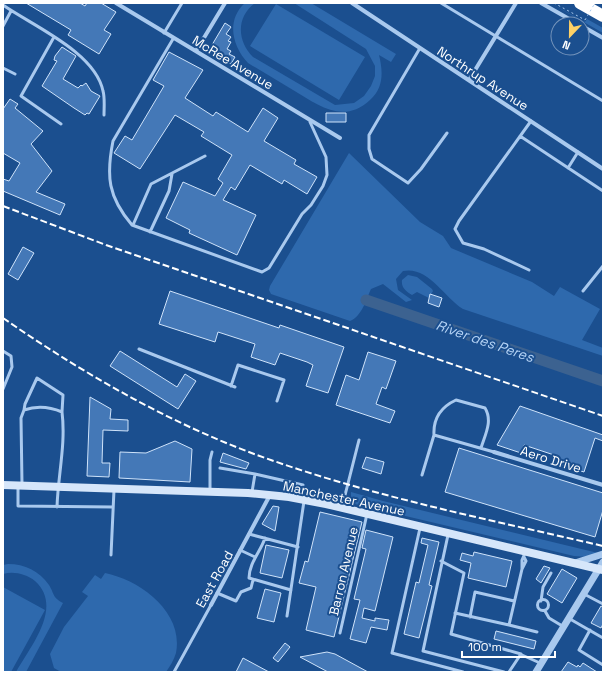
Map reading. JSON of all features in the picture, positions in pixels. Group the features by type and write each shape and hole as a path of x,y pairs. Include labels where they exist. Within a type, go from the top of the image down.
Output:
{"highway":[{"path":"580,3 603,16"}],"main road":[{"name":"Manchester Avenue","path":"3,485 270,495 342,507 525,554 575,563 601,570"}],"street":[{"name":"McRee Avenue","path":"116,3 310,122 340,138"},
{"path":"196,51 225,3"},
{"name":"Northrup Avenue","path":"352,3 603,169"},
{"path":"469,80 516,3"},
{"path":"541,3 564,16"},
{"path":"590,31 603,38"},
{"name":"Aero Drive","path":"494,452 603,485"},
{"name":"East Road","path":"211,605 270,495"},
{"path":"575,563 603,554"},
{"path":"536,672 584,594 601,570 603,562"}],"lane":[{"path":"164,33 182,3"},
{"path":"441,3 603,101"},
{"path":"3,5 79,53 93,70 103,90 104,115"},
{"path":"3,26 11,11"},
{"path":"54,37 21,96 61,124"},
{"path":"173,38 113,141 109,159 110,185 114,200 121,212 133,225 253,270 262,272 269,268 302,214 311,205 323,186 327,175 326,157 310,122"},
{"path":"420,48 368,136 369,149 372,159 408,182 421,169 447,133"},
{"path":"3,68 14,74"},
{"path":"529,270 484,249 463,243 455,229 459,221 531,121"},
{"path":"520,136 603,192"},
{"path":"568,168 578,152"},
{"path":"133,225 150,184 205,156"},
{"path":"150,232 169,191 172,174"},
{"path":"583,292 603,266"},
{"path":"139,349 233,386 238,365 284,380 277,401"},
{"path":"3,351 11,356 12,367 3,389"},
{"path":"57,507 63,424 62,395 37,378 24,404 24,410 21,418 20,486 18,506 57,507 113,507"},
{"path":"422,476 434,435 433,426 440,411 448,403 456,400 485,408 490,419 481,448"},
{"path":"24,410 39,408 54,409 62,412"},
{"path":"434,435 494,452"},
{"name":"Barron Avenue","path":"342,507 359,440"},
{"path":"210,492 210,460 212,452"},
{"path":"220,468 303,485"},
{"path":"252,494 255,474"},
{"path":"111,555 114,489"},
{"path":"287,616 304,500"},
{"name":"Barron Avenue","path":"340,633 367,513"},
{"path":"420,526 392,654 463,672"},
{"path":"448,533 422,651 504,672"},
{"path":"249,534 298,548"},
{"path":"265,538 262,548 255,557 249,575 250,580 291,590"},
{"path":"240,550 255,557"},
{"path":"509,626 522,569 522,560 525,554"},
{"path":"441,561 464,573 450,632 452,635 522,655 541,664"},
{"path":"551,573 543,587 541,601 538,607 541,610 545,610 549,618 564,627"},
{"path":"217,593 236,601 241,592 251,588 253,580"},
{"path":"470,617 476,592 514,601"},
{"path":"584,594 603,604"},
{"path":"541,601 544,600 548,603 548,608 545,610"},
{"name":"East Road","path":"174,672 211,605"},
{"path":"455,613 537,632"},
{"path":"569,619 603,638"},
{"path":"590,630 579,650 603,665"},
{"path":"509,672 522,655"}],"path":[{"path":"554,3 585,20 595,3"}],"shaded area":[{"path":"245,3 255,3 244,15 241,29 244,44 253,57 335,105 354,103 364,96 371,86 375,76 375,66 366,49 294,3 311,3 396,54 391,62 379,55 382,73 380,85 375,95 370,100 360,107 350,111 340,112 331,110 312,101 248,63 242,56 235,41 233,25 235,17"},
{"path":"276,4 365,57 339,100 250,46"},
{"path":"590,21 603,28 603,33 590,26"},
{"path":"349,153 420,222 443,236 451,248 532,282 554,296 560,287 600,309 582,340 603,348 603,356 463,309 428,277 412,271 403,271 396,279 398,290 412,300 406,302 383,284 371,289 361,312 350,321 271,294 269,290 270,286"},
{"path":"408,275 417,277 432,289 433,291 429,298 417,292 412,295 404,289 402,280"},
{"path":"351,492 598,553 587,557 574,556 355,504 351,499"},
{"path":"3,565 20,565 36,572 49,585 55,597 63,603 26,672 16,672 42,627 46,603 43,591 35,581 24,575 16,573 3,574"},
{"path":"105,573 132,583 145,591 157,600 166,612 173,624 177,638 176,653 166,672 61,672 54,668 50,654 64,627 88,596 82,592 95,575 101,579"},
{"path":"3,587 45,610 11,672 3,672"}],"building":[{"path":"26,3 80,3 85,6 87,3 101,3 116,12 104,30 111,34 99,54 68,35 71,30"},
{"path":"225,23 231,27 226,34 231,37 228,41 231,42 227,49 231,51 229,54 235,57 231,64 209,50"},
{"path":"62,47 76,56 63,79 78,88 86,83 91,91 100,96 89,114 87,113 85,115 42,86 57,61 54,60 55,56"},
{"path":"169,52 203,70 185,98 213,116 216,112 248,132 263,108 278,118 264,141 296,160 294,164 317,177 307,194 284,180 282,184 250,165 235,190 231,187 223,200 256,215 237,255 189,233 190,230 166,218 183,182 215,196 223,183 218,179 232,155 201,136 204,132 175,115 140,169 114,153 125,136 132,140 164,86 153,80"},
{"path":"10,99 18,104 15,108 43,131 31,144 52,171 36,192 65,204 60,215 3,191 3,179 9,181 20,163 3,153 3,109"},
{"path":"326,113 346,113 346,122 326,122"},
{"path":"23,247 34,253 18,280 8,274"},
{"path":"170,291 279,328 280,325 344,347 328,393 306,386 313,365 307,362 280,353 275,365 251,357 255,344 218,332 215,342 159,324"},
{"path":"430,294 442,298 439,307 428,303"},
{"path":"120,351 177,387 185,374 196,381 178,409 110,366"},
{"path":"368,352 396,361 386,389 382,387 376,404 395,411 390,423 336,405 346,375 359,380"},
{"path":"90,397 111,409 110,419 128,420 128,431 103,430 102,463 110,463 109,477 87,476"},
{"path":"520,406 603,435 603,441 595,438 584,472 558,464 556,461 557,456 524,445 521,453 497,445"},
{"path":"175,441 192,449 190,482 119,478 120,452 146,453"},
{"path":"459,448 603,493 603,510 595,537 445,492"},
{"path":"223,453 249,463 246,469 220,462"},
{"path":"366,457 384,462 381,474 362,468"},
{"path":"273,506 279,507 275,531 262,524"},
{"path":"320,512 362,522 334,637 306,630 316,587 299,583 305,561 308,562"},
{"path":"366,530 393,537 375,611 364,608 362,618 375,621 375,618 389,620 387,630 371,627 366,643 350,639 360,600 354,599 366,549 362,548"},
{"path":"422,538 439,542 429,585 432,586 419,638 404,634 416,582 419,583 428,545 421,543"},
{"path":"266,545 289,550 282,578 260,573"},
{"path":"474,552 512,561 506,587 468,578 471,563 460,560 462,553 473,556"},
{"path":"544,566 550,568 541,583 536,579"},
{"path":"562,569 577,578 562,603 547,594"},
{"path":"265,589 281,593 274,622 257,618"},
{"path":"601,606 603,607 603,624 601,628 591,623"},
{"path":"496,631 536,641 534,649 494,639"},
{"path":"285,643 290,647 278,662 273,658"},
{"path":"327,652 335,654 368,672 328,672 300,657"},
{"path":"243,658 269,672 236,672"},
{"path":"568,662 577,667 578,665 580,667 583,663 597,672 561,672"}],"waterway":[{"name":"River des Peres","path":"366,300 603,381"}],"railway":[{"path":"3,206 106,245 603,416"},
{"path":"3,318 63,358 126,394 190,427 257,455 299,470 385,495 603,546"}]}
